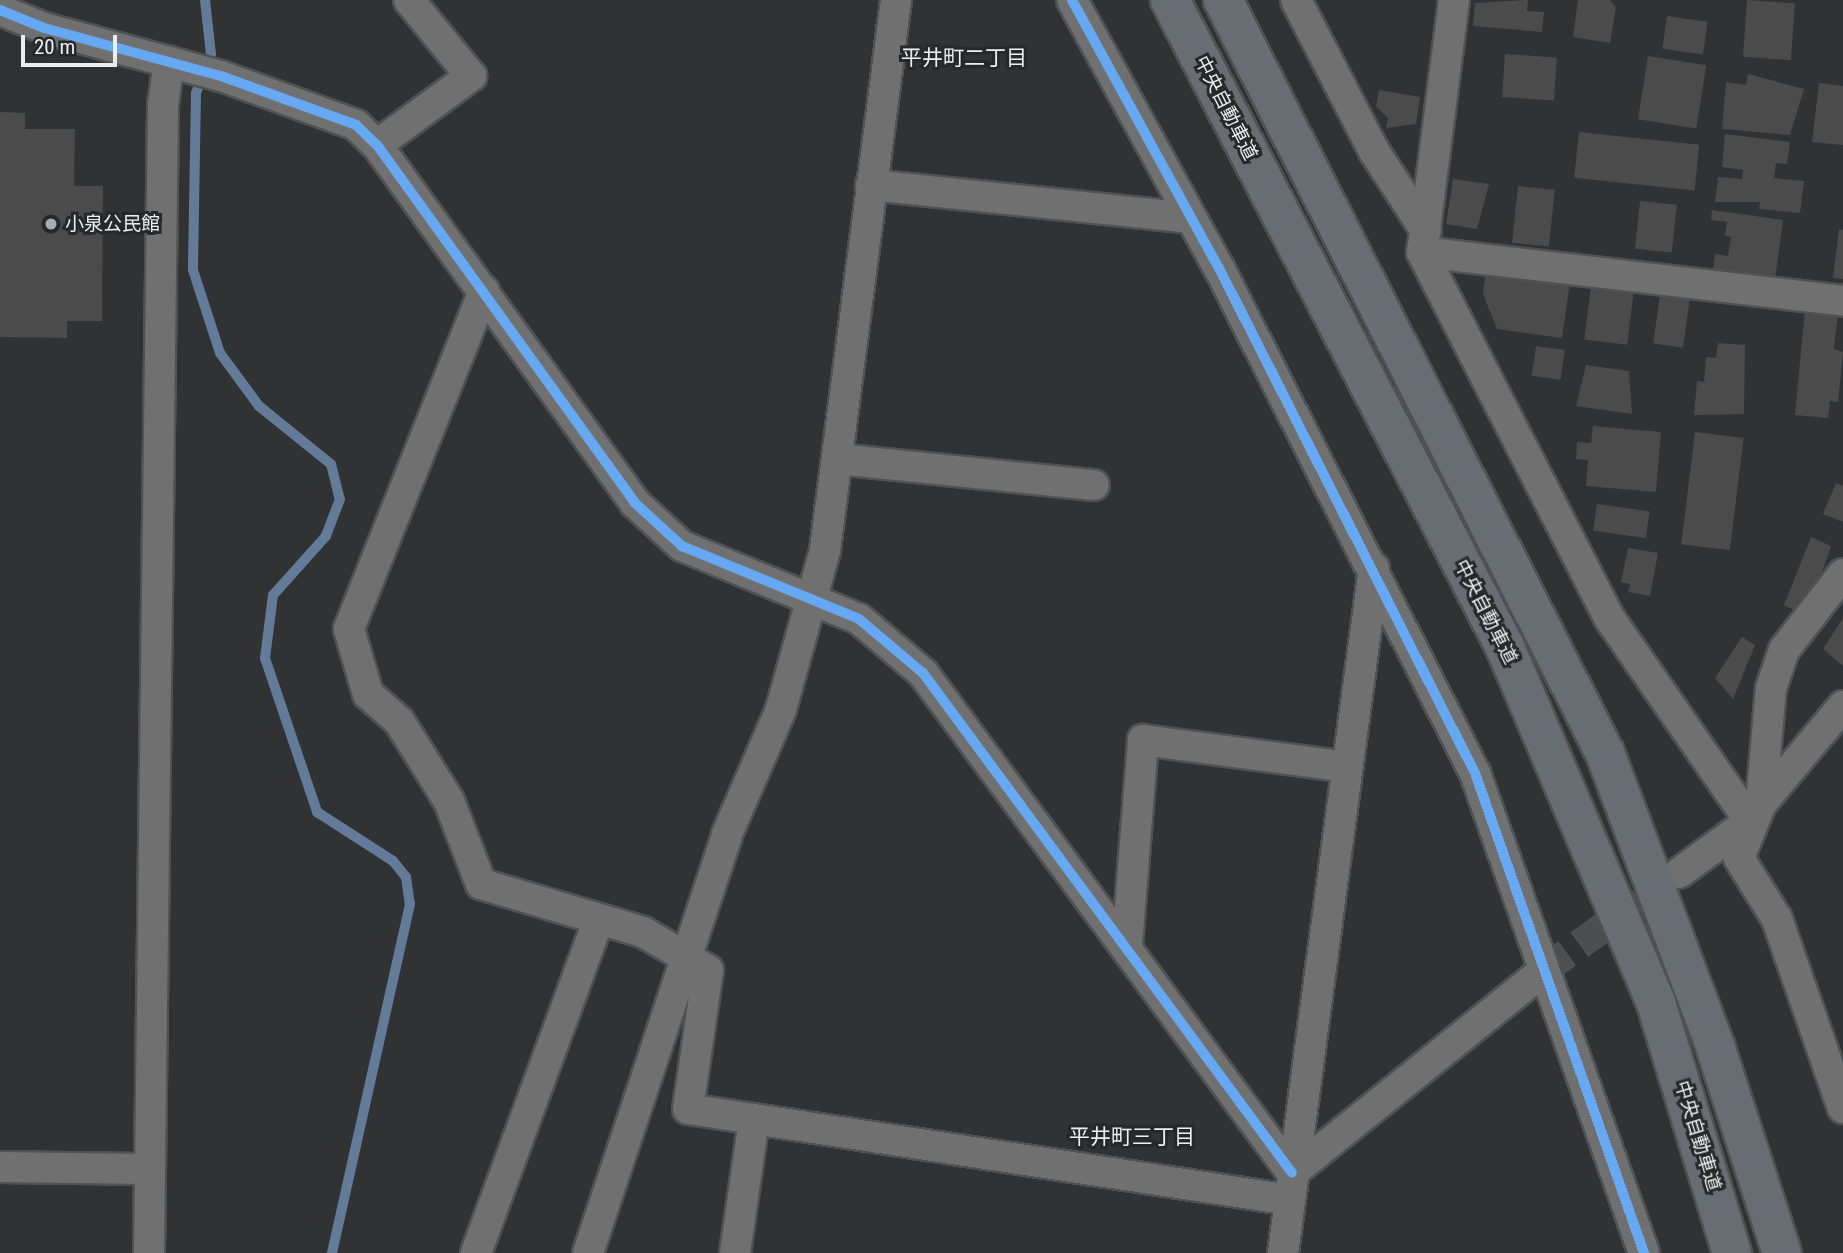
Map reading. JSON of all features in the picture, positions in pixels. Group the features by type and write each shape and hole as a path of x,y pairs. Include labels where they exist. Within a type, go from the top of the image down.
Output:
{"highway":[{"name":"中央自動車道","path":"1170,0 1505,647 1656,1003 1732,1253"},
{"path":"1223,0 1605,753 1712,1037 1782,1253"}],"street":[{"path":"377,145 471,76 409,0"},
{"path":"587,1253 727,834 781,709 810,600 837,459 896,0"},
{"path":"1072,0 1374,568 1475,773 1644,1253"},
{"path":"1296,0 1424,242 1610,619 1755,813"},
{"path":"1424,242 1454,0"},
{"path":"0,10 44,29 221,76 356,125 377,145 635,503 682,546 859,619 923,673 1127,945 1291,1186"},
{"path":"149,1253 163,106 178,63"},
{"path":"871,185 1189,218"},
{"path":"1424,242 1843,301"},
{"path":"484,291 349,629 368,694 400,721 449,801 481,884 643,932 708,970 688,1109 1291,1186 1543,971"},
{"path":"837,459 1094,485"},
{"path":"1283,1253 1374,568"},
{"path":"1843,574 1784,650 1771,688 1755,813 1739,858 1777,919 1843,1108"},
{"path":"1679,873 1755,813 1843,706"},
{"path":"1127,945 1143,740 1347,767"},
{"path":"476,1253 599,919"},
{"path":"735,1253 754,1119"},
{"path":"0,1167 150,1169"}],"building":[{"path":"1528,0 1527,11 1544,12 1542,32 1473,26 1475,3"},
{"path":"1578,0 1610,0 1616,7 1610,43 1573,37"},
{"path":"1747,0 1795,3 1791,60 1743,57"},
{"path":"1667,16 1708,22 1703,54 1662,49"},
{"path":"1505,54 1557,58 1554,101 1502,97"},
{"path":"1648,56 1706,65 1696,128 1638,119"},
{"path":"1748,74 1804,89 1790,135 1722,129 1726,82 1746,85"},
{"path":"1819,83 1843,86 1843,145 1812,142"},
{"path":"1379,90 1420,97 1416,124 1386,128 1388,118 1376,106"},
{"path":"0,112 25,113 25,129 75,129 74,186 103,186 102,321 67,321 67,338 0,337"},
{"path":"1579,132 1699,145 1695,190 1574,178"},
{"path":"1725,134 1790,142 1787,164 1776,163 1774,178 1804,181 1800,213 1759,209 1760,202 1715,202 1718,177 1742,179 1743,170 1722,167"},
{"path":"1453,179 1489,184 1477,229 1446,224"},
{"path":"1518,186 1555,190 1549,247 1512,243"},
{"path":"1640,201 1677,205 1672,253 1635,249"},
{"path":"1712,210 1783,220 1775,279 1713,270 1715,254 1728,256 1731,237 1725,236 1727,222 1711,220"},
{"path":"1839,229 1843,230 1843,279 1833,278"},
{"path":"1487,262 1570,282 1562,338 1497,329 1483,294"},
{"path":"1591,286 1634,291 1627,345 1584,340"},
{"path":"1660,295 1690,299 1683,348 1653,344"},
{"path":"1805,309 1838,312 1834,349 1843,352 1838,402 1830,401 1828,418 1795,415"},
{"path":"1718,343 1745,345 1744,414 1694,415 1697,381 1704,382 1706,357 1716,358"},
{"path":"1536,346 1565,350 1561,380 1532,376"},
{"path":"1586,365 1629,371 1632,414 1576,406"},
{"path":"1593,426 1661,432 1656,492 1586,486 1588,460 1576,459 1577,442 1591,443"},
{"path":"1695,432 1744,438 1730,550 1681,544"},
{"path":"1836,483 1843,486 1843,522 1823,514"},
{"path":"1597,504 1649,511 1646,538 1593,531"},
{"path":"1811,537 1831,546 1807,616 1784,605"},
{"path":"1628,548 1658,553 1650,596 1628,592 1630,584 1621,582"},
{"path":"1843,618 1843,666 1823,649"},
{"path":"1742,637 1755,645 1733,699 1715,678"}],"waterway":[{"path":"205,0 211,54 196,93 193,270 220,353 259,406 331,464 340,499 326,536 273,595 265,658 317,812 393,861 406,877 410,904 332,1253"}],"tunnel":[{"path":"1543,971 1673,877"}],"cycle path":[{"path":"1072,0 1219,268 1475,773 1644,1253"},
{"path":"0,10 44,28 221,76 356,125 377,145 635,503 682,546 859,619 923,673 1292,1173"}],"place":[{"name":"小泉公民館","path":"51,224"}],"district":[{"name":"平井町二丁目","path":"964,58"},
{"name":"平井町三丁目","path":"1132,1137"}]}
